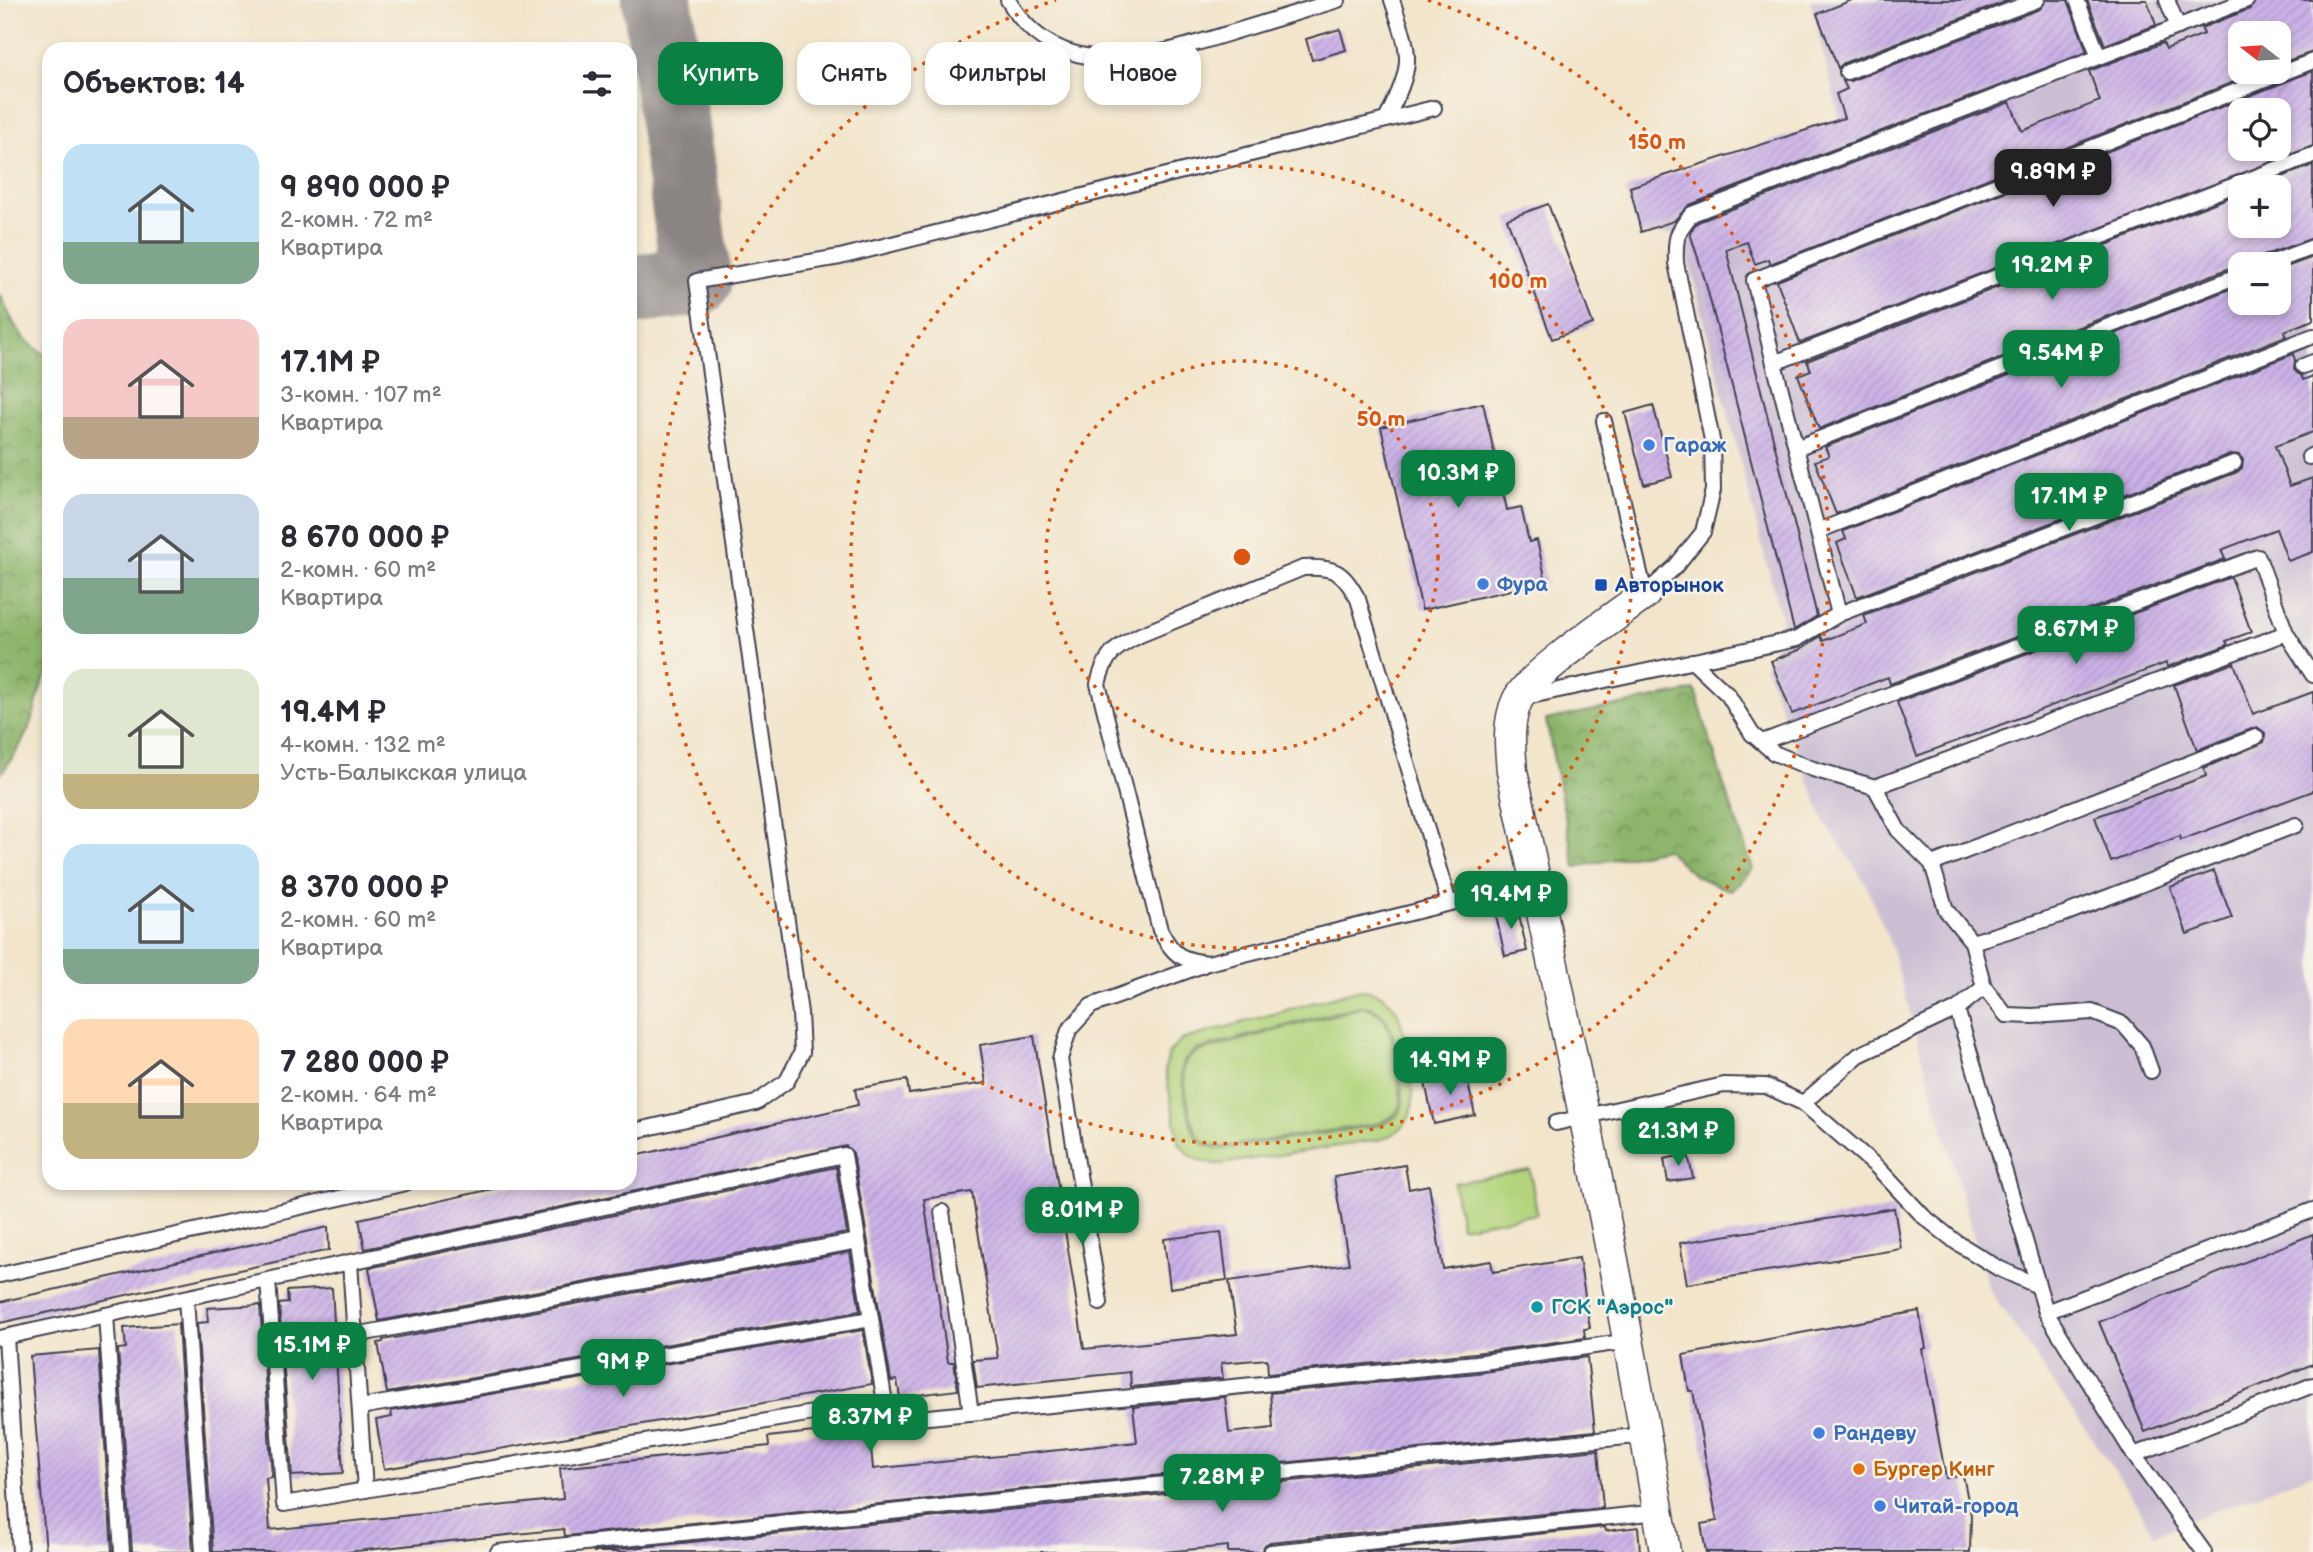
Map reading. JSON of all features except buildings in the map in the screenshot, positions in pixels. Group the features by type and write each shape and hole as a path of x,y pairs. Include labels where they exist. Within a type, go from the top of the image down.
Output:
{"street":[{"path":"1645,594 1535,679 1517,699 1511,719 1512,771 1585,1116 1629,1341 1665,1552"}],"lane":[{"path":"1008,0 1014,11 1038,36 1059,49 1084,56 1119,59 1167,52 1338,0"},
{"path":"1386,120 1400,90 1409,60 1392,0"},
{"path":"1847,72 2037,0"},
{"path":"2077,0 2099,57"},
{"path":"2167,0 2178,27"},
{"path":"1604,421 1645,594 1675,567 1703,532 1713,491 1712,440 1676,263 1675,242 1680,227 1692,214 2248,0"},
{"path":"1839,614 1754,280 2313,61"},
{"path":"637,1130 756,1103 787,1081 802,1052 800,1013 697,281 840,257 1434,108"},
{"path":"1774,363 2313,155"},
{"path":"2291,255 2313,247"},
{"path":"1796,448 2228,280"},
{"path":"1818,531 2313,336"},
{"path":"1517,699 1797,639 1839,614 2234,463"},
{"path":"1762,742 2258,557 2286,633 2313,675"},
{"path":"1208,963 1186,961 1169,948 1160,930 1098,684 1102,666 1116,648 1140,635 1303,568 1324,566 1346,578 1358,599 1449,903"},
{"path":"1692,661 1728,695 1752,734 1774,753 1813,769 1875,787 2286,633"},
{"path":"1932,864 2256,737"},
{"path":"1875,787 1898,830 1932,864 1947,910 1972,942 1983,987 2006,1015 2092,1012 2123,1024 2142,1046 2151,1071"},
{"path":"1972,942 2064,914 2296,825"},
{"path":"1100,1303 1060,1059 1069,1030 1091,1006 1208,963 1535,881"},
{"path":"1803,1103 1859,1055 1957,1009 1983,987"},
{"path":"1957,1009 2046,1312 2134,1455 2204,1552"},
{"path":"1556,1123 1724,1085 1766,1087 1803,1103 1877,1167 1923,1216 1939,1229 1998,1268 2038,1286"},
{"path":"20,1552 3,1337 844,1155 888,1421"},
{"path":"0,1276 375,1190"},
{"path":"2046,1312 2313,1210"},
{"path":"942,1212 971,1412"},
{"path":"355,1335 858,1241"},
{"path":"350,1262 365,1490"},
{"path":"268,1280 284,1504 842,1408 888,1421 1476,1363 1629,1341"},
{"path":"186,1298 203,1552"},
{"path":"106,1315 122,1552"},
{"path":"360,1407 871,1319"},
{"path":"2134,1455 2313,1385"},
{"path":"502,1552 1646,1435"},
{"path":"1270,1552 1659,1512"}],"shaded area":[{"path":"1810,0 2313,0 2313,1473 2154,1535 2136,1502 1989,1290 1891,946 1865,882 1824,821 1765,665 1784,630 1682,234 1640,235 1625,190 1840,122"}],"green space":[{"path":"0,294 13,322 24,337 42,352 42,685 27,733 0,775"},
{"path":"1695,690 1753,869 1731,891 1695,876 1666,849 1575,867 1546,720"},
{"path":"1357,990 1373,992 1387,999 1399,1016 1411,1077 1411,1113 1398,1131 1379,1140 1220,1164 1207,1163 1191,1156 1179,1142 1165,1069 1169,1053 1181,1040","holes":["1359,1006 1372,1008 1382,1015 1390,1026 1398,1056 1403,1099 1399,1112 1393,1118 1381,1125 1222,1149 1199,1141 1189,1114 1182,1073 1184,1062 1196,1050"]},
{"path":"1359,1008 1372,1010 1381,1017 1393,1042 1401,1099 1399,1108 1392,1117 1380,1123 1222,1147 1201,1140 1191,1115 1186,1091 1184,1070 1187,1060 1197,1052"},
{"path":"1530,1170 1537,1214 1461,1227 1454,1183"}],"taxiway":[{"path":"637,289 697,281 657,0"}],"place":[{"name":"Гараж","path":"1649,445"},
{"name":"Фура","path":"1483,584"},
{"name":"Авторынок","path":"1601,585"},
{"name":"ГСК \"Аэрос\"","path":"1537,1307"},
{"name":"Рандеву","path":"1819,1433"},
{"name":"Бургер Кинг","path":"1859,1469"},
{"name":"Читай-город","path":"1880,1506"}]}
